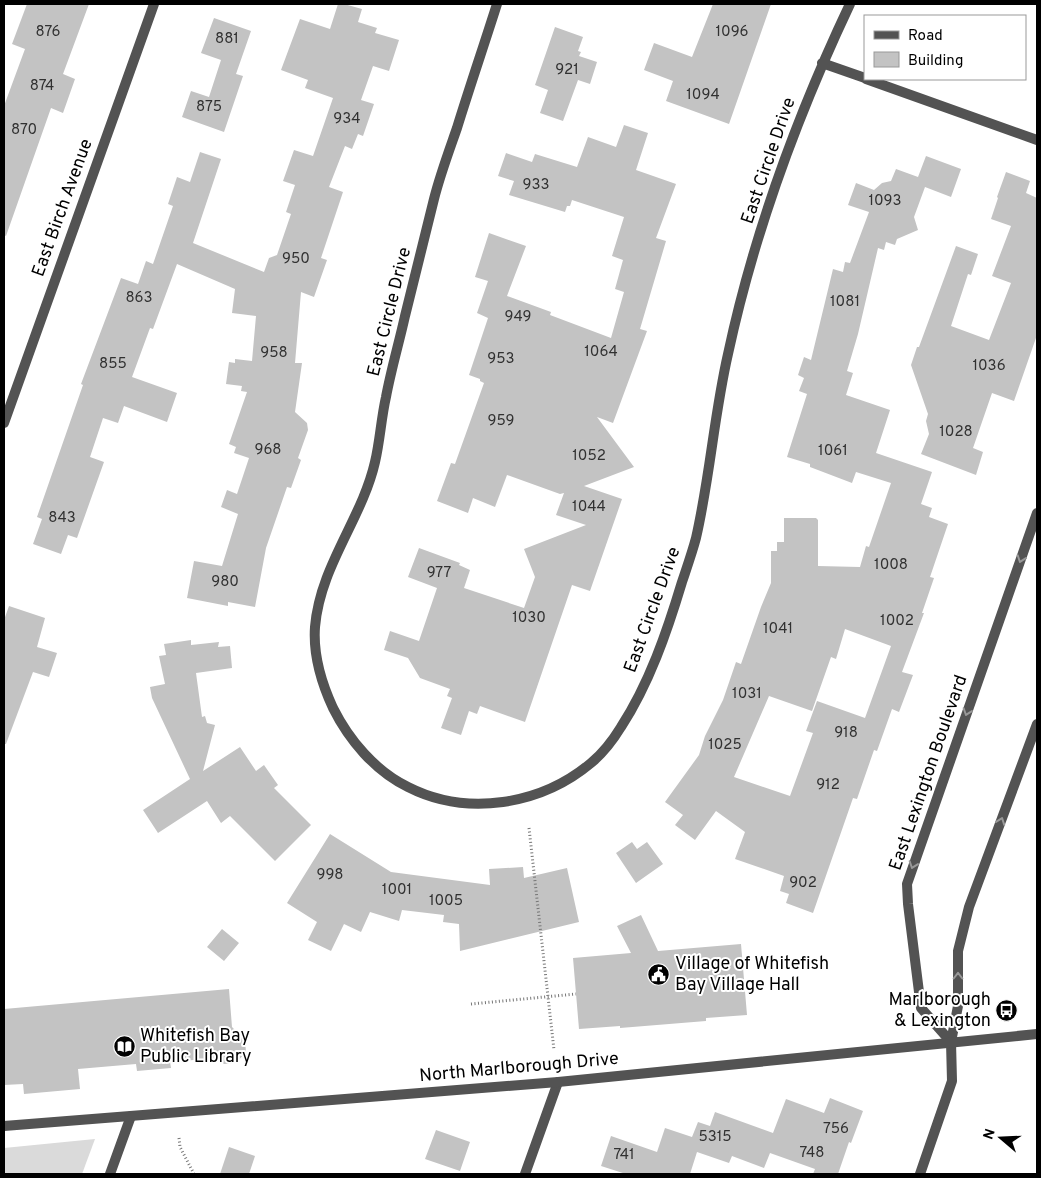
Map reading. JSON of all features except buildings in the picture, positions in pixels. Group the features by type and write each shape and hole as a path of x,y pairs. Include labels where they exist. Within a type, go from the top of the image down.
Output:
{"street":[{"name":"East Birch Avenue","path":"4,423 154,4"},
{"name":"East Circle Drive","path":"497,4 435,194 386,397 375,460 366,492 338,548 323,588 315,628 317,667 325,692 341,723 359,749 406,787 458,803 481,804 525,798 562,784 595,761 620,728 641,690 661,645 695,540 726,360 774,188 822,63 850,4"},
{"path":"822,63 864,77"},
{"path":"872,80 1037,140"},
{"name":"East Lexington Boulevard","path":"951,1042 922,1008 907,884 1037,513"},
{"path":"920,1174 952,1081 951,1042 958,1006 958,951 969,907 1037,724"},
{"name":"North Marlborough Drive","path":"4,1126 558,1082 1037,1034"},
{"path":"525,1174 558,1082"},
{"path":"110,1174 131,1116"}],"path":[{"path":"529,828 554,1050"},
{"path":"471,1004 576,994"},
{"path":"179,1138 180,1147 194,1174"}],"shaded area":[{"path":"95,1139 82,1174 4,1174 4,1148"}],"place":[{"name":"Village of Whitefish Bay Village Hall","path":"659,974"},
{"name":"Marlborough & Lexington","path":"1007,1010"},
{"name":"Whitefish Bay Public Library","path":"124,1046"}]}
